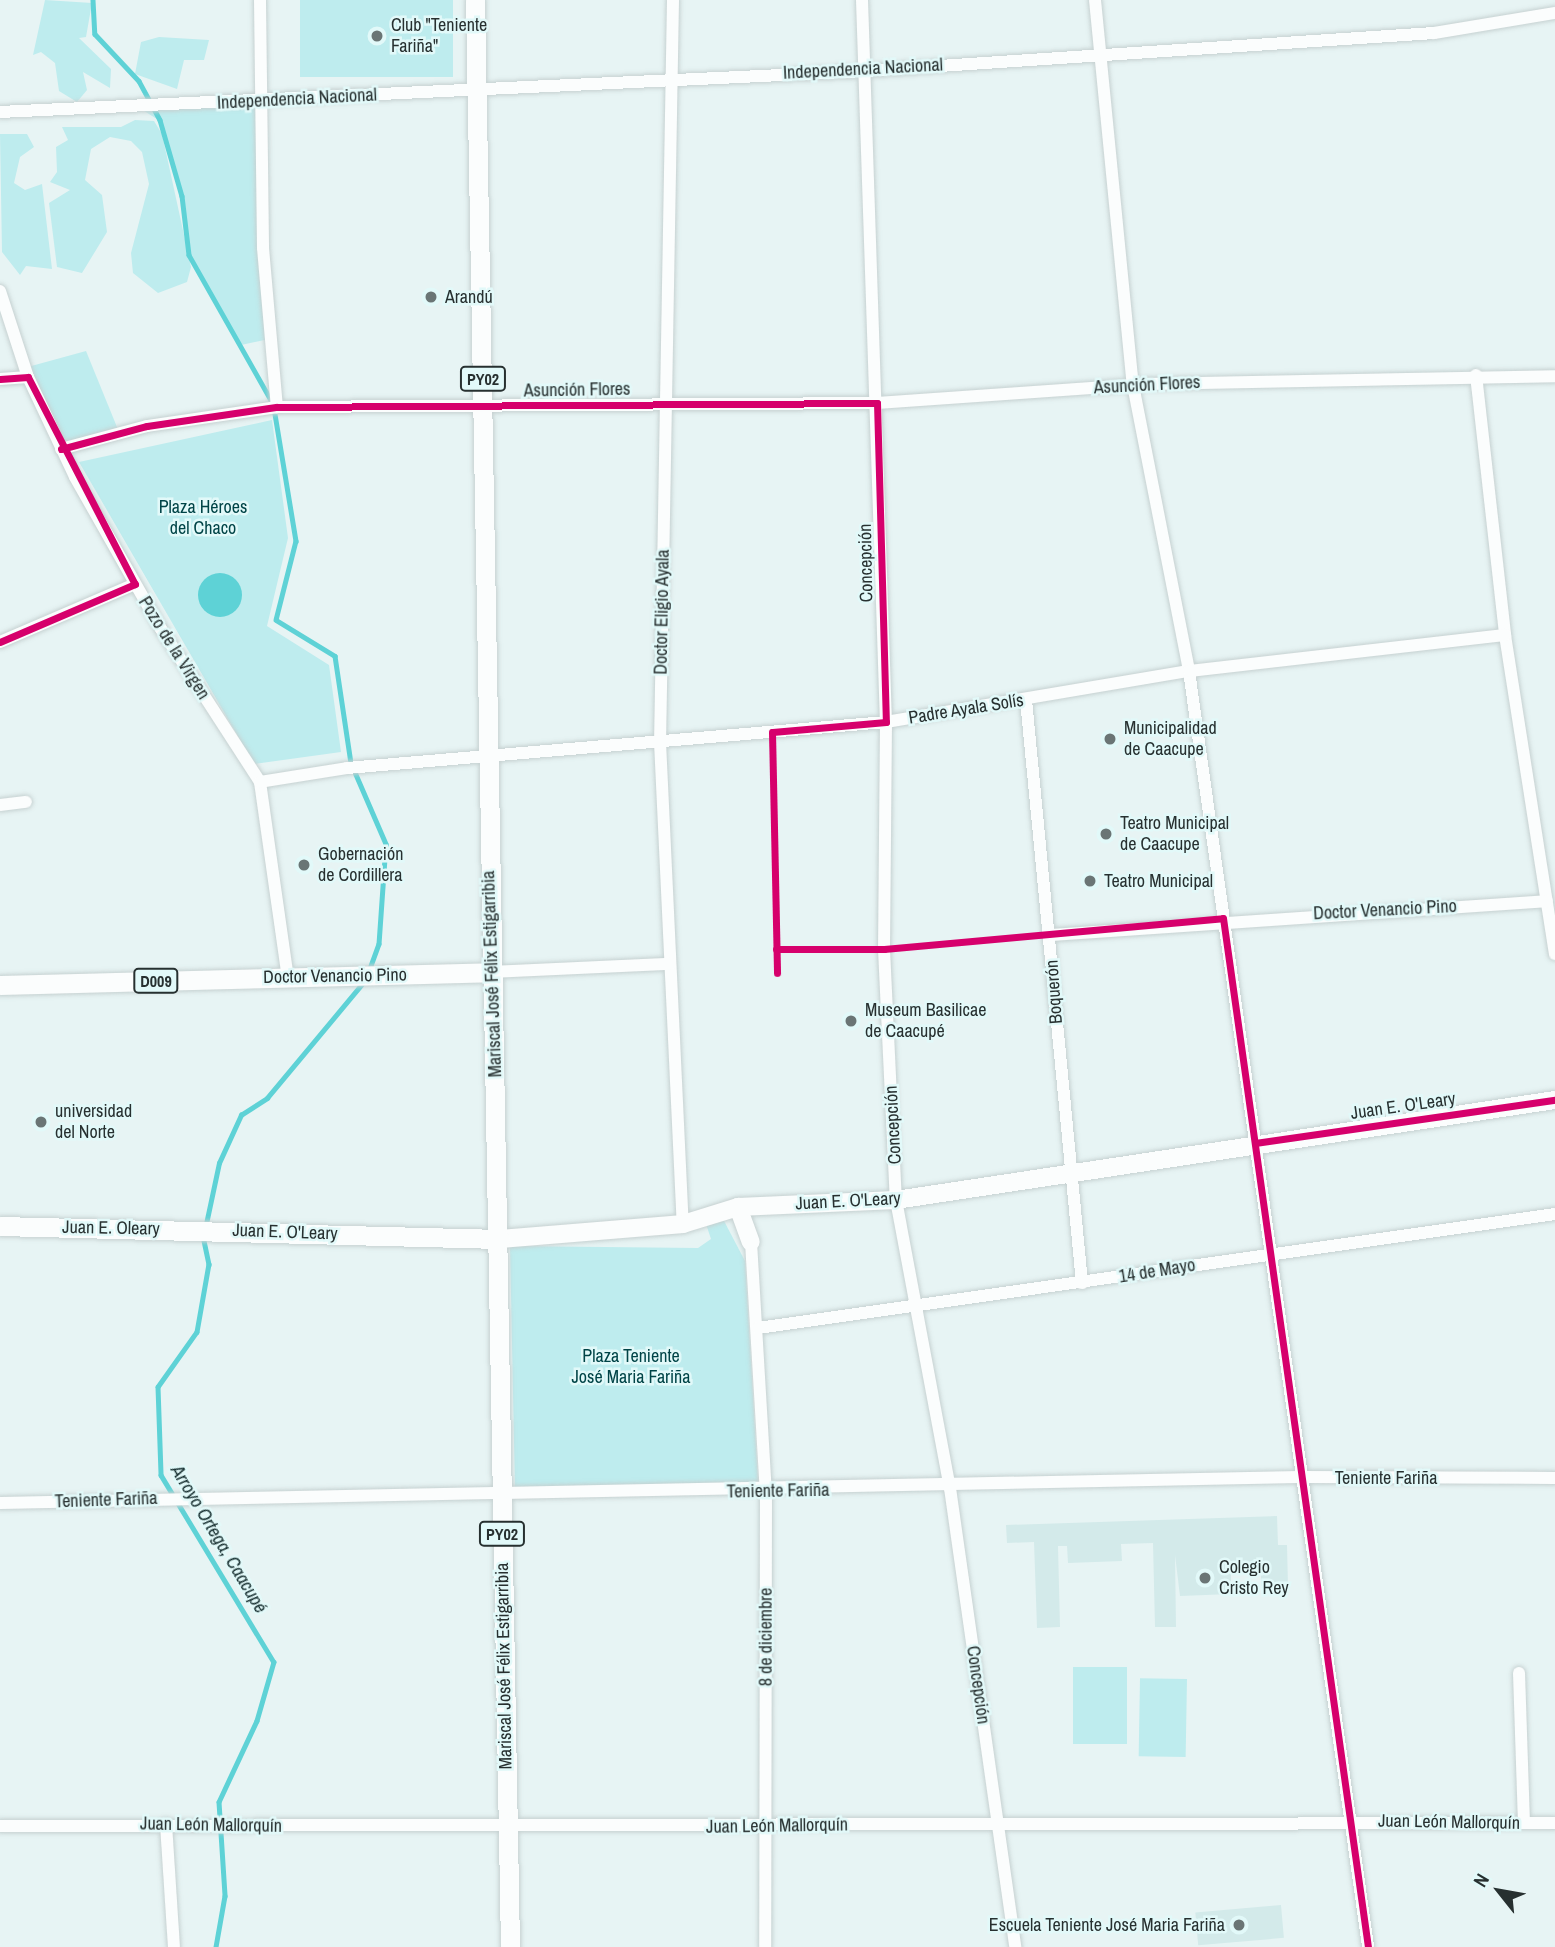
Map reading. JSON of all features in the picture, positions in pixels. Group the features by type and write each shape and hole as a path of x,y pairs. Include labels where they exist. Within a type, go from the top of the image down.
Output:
{"main road":[{"name":"Mariscal José Félix Estigarribia","path":"475,0 491,972 500,1239 510,1947"},
{"name":"Doctor Venancio Pino","path":"0,985 491,972"},
{"name":"Juan E. Oleary","path":"0,1226 222,1230"},
{"name":"Juan E. O'Leary","path":"222,1230 500,1239"}],"street":[{"path":"260,0 258,102 272,408"},
{"name":"Doctor Eligio Ayala","path":"673,0 660,742 682,1224"},
{"name":"Concepción","path":"862,0 886,722 884,949 896,1200 950,1488 1015,1947"},
{"path":"1095,0 1103,53 1133,385 1189,671 1255,1143 1273,1252 1300,1477 1355,1820 1368,1947"},
{"name":"Independencia Nacional","path":"0,112 258,102 670,77 865,71 1103,53 1434,33 1555,13"},
{"name":"Pozo de la Virgen","path":"0,290 28,377 61,450 135,584 260,782 288,978"},
{"path":"1476,375 1505,635 1555,954"},
{"name":"Asunción Flores","path":"61,450 147,426 272,408 877,403 1133,385 1476,375 1555,376"},
{"path":"0,379 28,377"},
{"path":"0,642 135,584"},
{"name":"Padre Ayala Solís","path":"260,782 347,768 383,768 886,722 1189,671 1505,635"},
{"name":"Boquerón","path":"1026,700 1050,935 1068,1176 1082,1283"},
{"path":"0,805 26,802"},
{"name":"Doctor Venancio Pino","path":"1050,935 1223,918 1547,901"},
{"name":"Doctor Venancio Pino","path":"491,972 670,964"},
{"name":"Juan E. O'Leary","path":"500,1239 682,1224 738,1207 896,1200 1068,1176 1255,1143 1555,1100"},
{"path":"738,1207 751,1242 758,1328"},
{"name":"14 de Mayo","path":"758,1328 1082,1283 1273,1252 1555,1214"},
{"name":"8 de diciembre","path":"758,1328 766,1491 765,1947"},
{"name":"Teniente Fariña","path":"0,1503 183,1498 950,1488 1300,1477 1555,1478"},
{"path":"1519,1673 1524,1823"},
{"name":"Juan León Mallorquín","path":"0,1826 166,1824 507,1828 1355,1820 1555,1823"},
{"path":"166,1824 174,1947"}],"shaded area":[{"name":"Colegio Cristo Rey","path":"1277,1516 1278,1545 1287,1545 1288,1586 1261,1586 1261,1570 1231,1571 1231,1594 1180,1596 1175,1555 1176,1627 1155,1627 1153,1543 1121,1544 1122,1561 1068,1563 1067,1546 1058,1546 1060,1627 1037,1628 1034,1542 1007,1543 1006,1525"},
{"name":"Escuela Teniente José Maria Fariña","path":"1281,1905 1284,1938 1198,1945 1195,1912"}],"green space":[{"path":"45,0 92,3 86,37 79,38 111,69 110,88 83,72 87,90 77,102 59,91 55,63 41,52 33,55"},
{"name":"Club \"Teniente Fariña\"","path":"300,0 453,0 453,77 300,77"},
{"path":"159,37 209,40 204,60 184,60 177,89 135,74 141,42"},
{"path":"258,102 269,339 241,345 189,255 182,196 160,121 138,107"},
{"path":"135,120 154,121 162,134 191,267 187,282 158,293 133,273 131,253 149,184 142,152 131,141 110,137 91,149 85,180 102,195 107,232 82,273 57,267 49,203 70,190 50,182 57,172 56,147 68,140 62,127 121,127"},
{"path":"0,134 27,134 34,147 20,157 14,183 25,190 42,184 52,269 26,266 20,275 2,252"},
{"path":"86,351 119,432 61,449 24,368"},
{"name":"Plaza Héroes del Chaco","path":"272,420 288,538 267,626 329,665 341,752 254,764 79,462"},
{"name":"Plaza Teniente José Maria Fariña","path":"723,1219 745,1261 758,1482 515,1490 510,1246 698,1248 711,1239 705,1221"},
{"path":"1073,1667 1127,1667 1127,1744 1073,1744"},
{"path":"1140,1678 1187,1679 1186,1757 1139,1756"}],"water":[{"path":"220,573 229,574 236,579 241,586 241,604 236,611 229,616 220,617 211,616 204,611 199,604 198,595 199,586 204,579 211,574"}],"waterway":[{"name":"Arroyo Ortega, Caacupé","path":"93,0 95,34 139,81 160,120 182,196 189,255 271,400"},
{"name":"Arroyo Ortega, Caacupé","path":"274,408 296,541 276,620 335,656 351,763 386,844 379,944 369,971"},
{"name":"Arroyo Ortega, Caacupé","path":"206,1224 219,1163 241,1115 267,1098 366,979"},
{"name":"Arroyo Ortega, Caacupé","path":"203,1236 209,1264 197,1332 158,1387 161,1475 274,1662 257,1721 219,1802 225,1896 216,1947"}],"cycle path":[{"path":"0,379 28,377 135,584 0,642"},
{"path":"277,407 877,403 886,722 772,732 777,973"},
{"path":"61,449 147,426 276,407"},
{"path":"776,949 884,949 1223,918 1368,1947"},
{"path":"1255,1143 1555,1100"}],"place":[{"name":"Club \"Teniente Fariña\"","path":"377,36"},
{"name":"Arandú","path":"431,297"},
{"name":"Municipalidad de Caacupe","path":"1110,739"},
{"name":"Teatro Municipal de Caacupe","path":"1106,834"},
{"name":"Gobernación de Cordillera","path":"304,865"},
{"name":"Teatro Municipal","path":"1090,881"},
{"name":"Museum Basilicae de Caacupé","path":"851,1021"},
{"name":"universidad del Norte","path":"41,1122"},
{"name":"Colegio Cristo Rey","path":"1205,1578"},
{"name":"Escuela Teniente José Maria Fariña","path":"1239,1925"}]}
